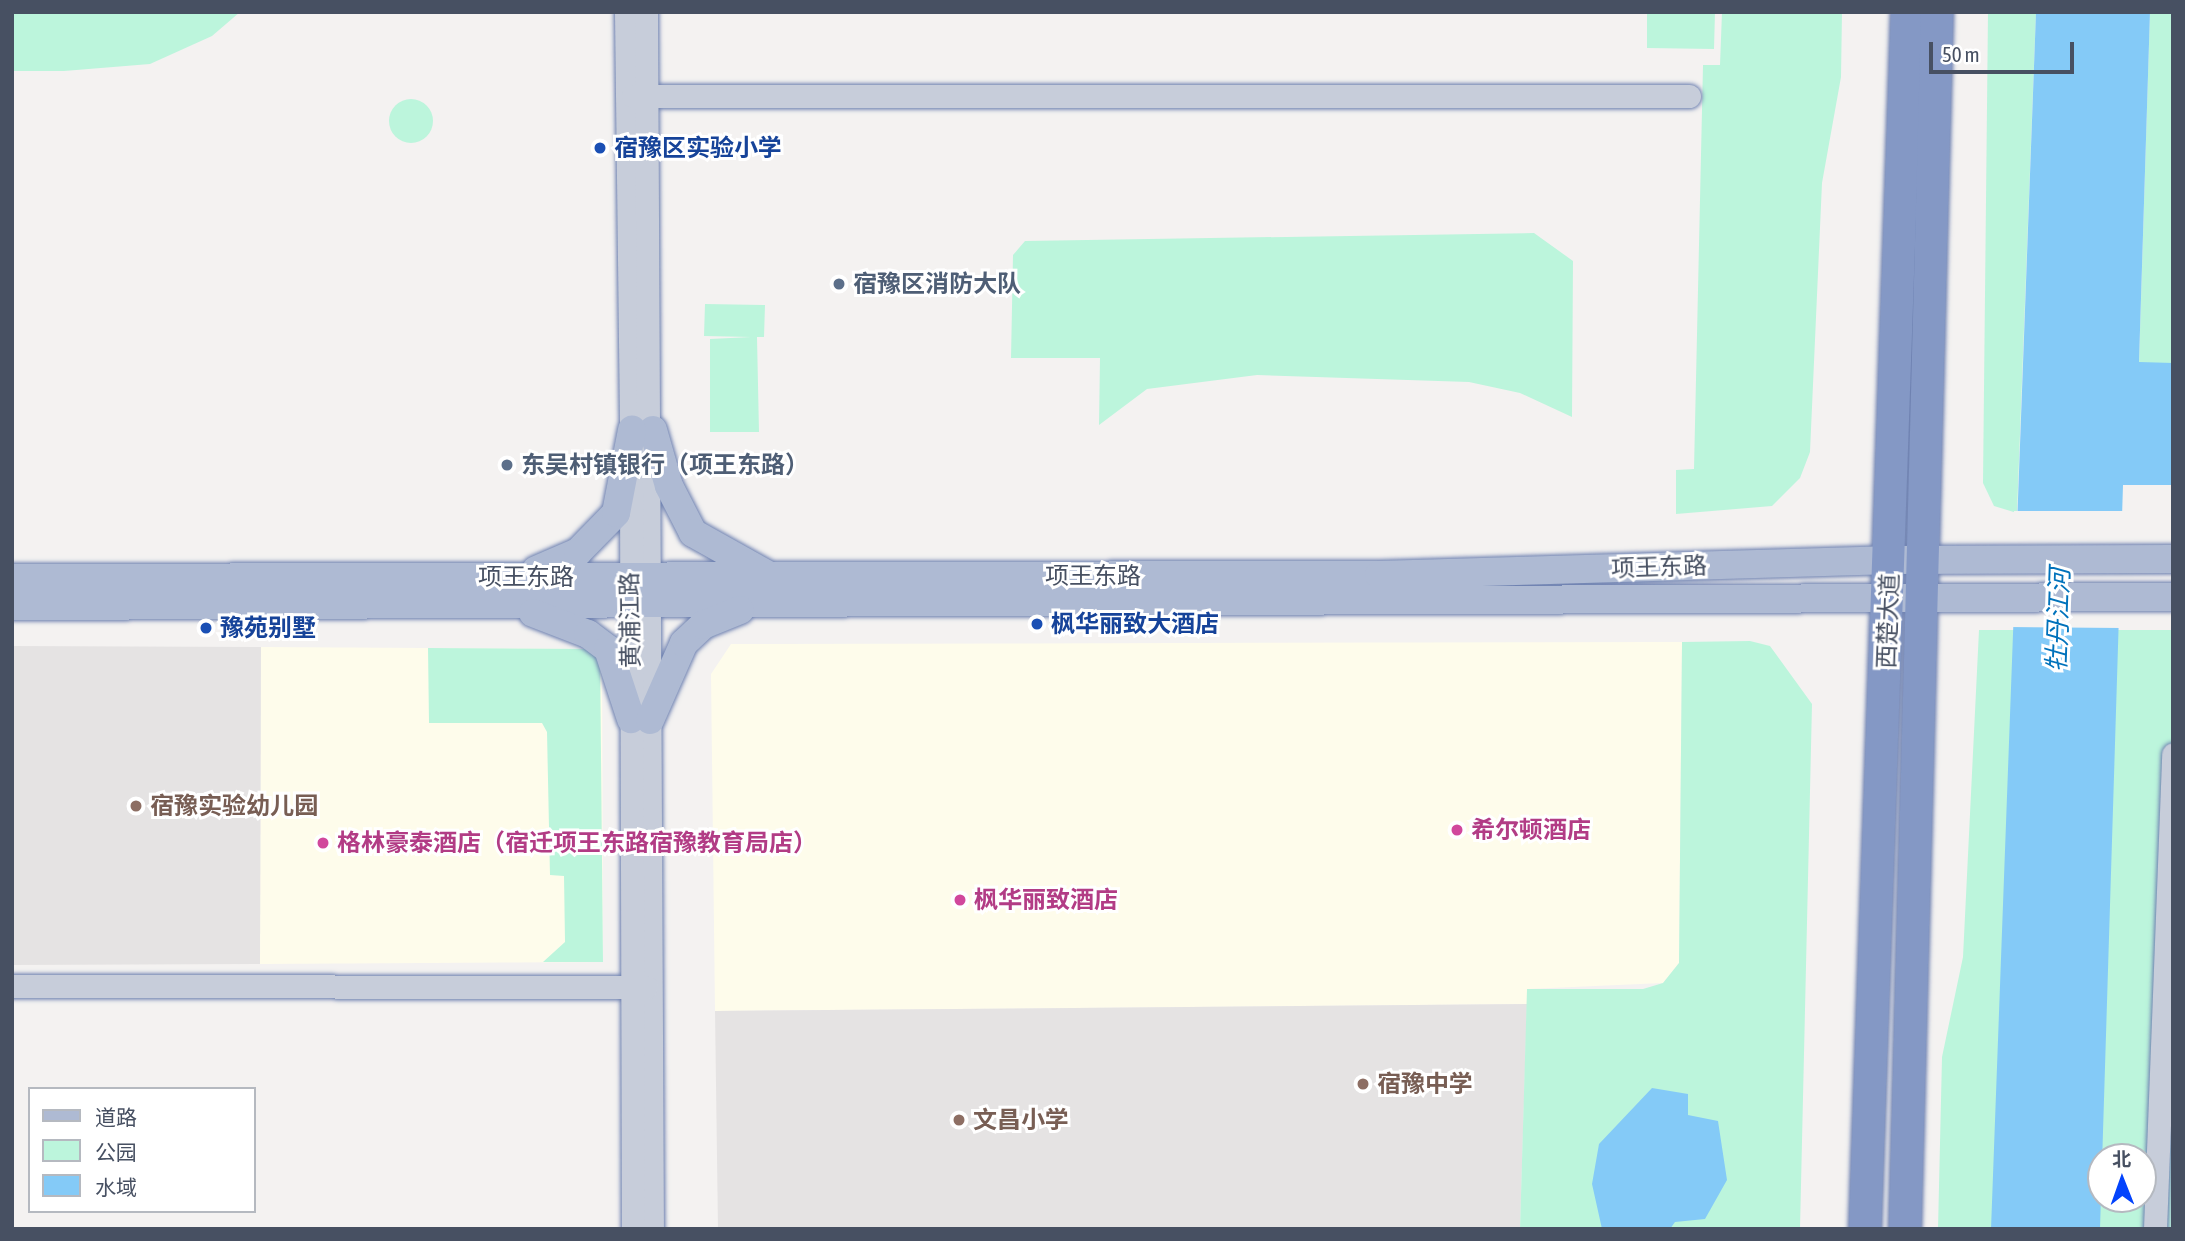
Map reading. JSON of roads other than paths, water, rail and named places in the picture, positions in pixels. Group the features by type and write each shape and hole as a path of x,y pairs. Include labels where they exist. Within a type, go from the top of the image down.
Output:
{"highway":[{"name":"西楚大道","path":"1865,1229 1889,597 1907,12"},
{"name":"西楚大道","path":"1905,1229 1924,599 1937,12"}],"main road":[{"path":"502,577 548,568 600,535 626,488 642,430"},
{"path":"641,719 684,643 726,612 773,591 693,533 642,430"},
{"name":"项王东路","path":"773,591 1923,559 2173,559"},
{"name":"项王东路","path":"12,578 502,577 639,591"},
{"name":"项王东路","path":"12,606 500,605 639,591 1924,599 2173,597"},
{"path":"500,605 555,618 600,641 616,663 641,719"}],"street":[{"name":"黄浦江路","path":"626,12 636,96 642,430 639,591 641,719"},
{"name":"黄浦江路","path":"636,96 646,12"},
{"path":"636,96 1689,96"},
{"path":"634,1229 642,987 641,719"},
{"path":"2155,1229 2173,754"},
{"path":"12,986 642,987"},
{"path":"642,987 652,1229"}],"water":[{"name":"牡丹江河","path":"2036,12 2150,12 2139,362 2173,363 2173,485 2123,485 2103,1143 2087,1143 2087,1213 2100,1213 2100,1229 1991,1229"},
{"path":"1652,1088 1688,1094 1688,1115 1718,1121 1727,1180 1705,1219 1675,1222 1670,1229 1602,1229 1592,1184 1599,1144"}],"place":[{"name":"宿豫区实验小学","path":"600,148"},
{"name":"宿豫区消防大队","path":"839,284"},
{"name":"东吴村镇银行（项王东路）","path":"507,465"},
{"name":"枫华丽致大酒店","path":"1037,624"},
{"name":"豫苑别墅","path":"206,628"},
{"name":"宿豫实验幼儿园","path":"136,806"},
{"name":"希尔顿酒店","path":"1457,830"},
{"name":"格林豪泰酒店（宿迁项王东路宿豫教育局店）","path":"323,843"},
{"name":"枫华丽致酒店","path":"960,900"},
{"name":"宿豫中学","path":"1363,1084"},
{"name":"文昌小学","path":"959,1120"}]}
